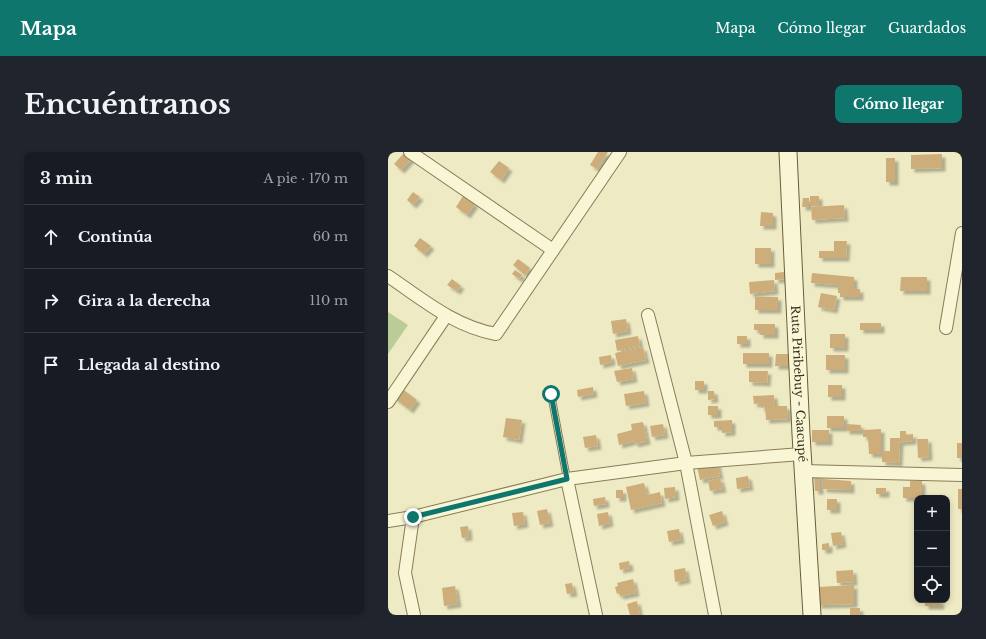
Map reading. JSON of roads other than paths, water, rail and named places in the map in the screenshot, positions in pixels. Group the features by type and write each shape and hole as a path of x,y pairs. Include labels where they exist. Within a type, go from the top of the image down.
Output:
{"street":[{"path":"410,152 553,250"},
{"path":"388,276 446,316 471,328 496,334 619,152"},
{"name":"Ruta Piribebuy - Caacupé","path":"788,152 802,454 812,615"},
{"path":"946,328 962,233"},
{"path":"648,315 686,463 715,615"},
{"path":"388,402 446,316"},
{"path":"388,521 413,517 567,479 686,463 802,454"},
{"path":"804,471 962,475"},
{"path":"567,479 596,615"},
{"path":"413,517 405,573 414,615"}],"lane":[{"path":"551,394 567,479"}]}
